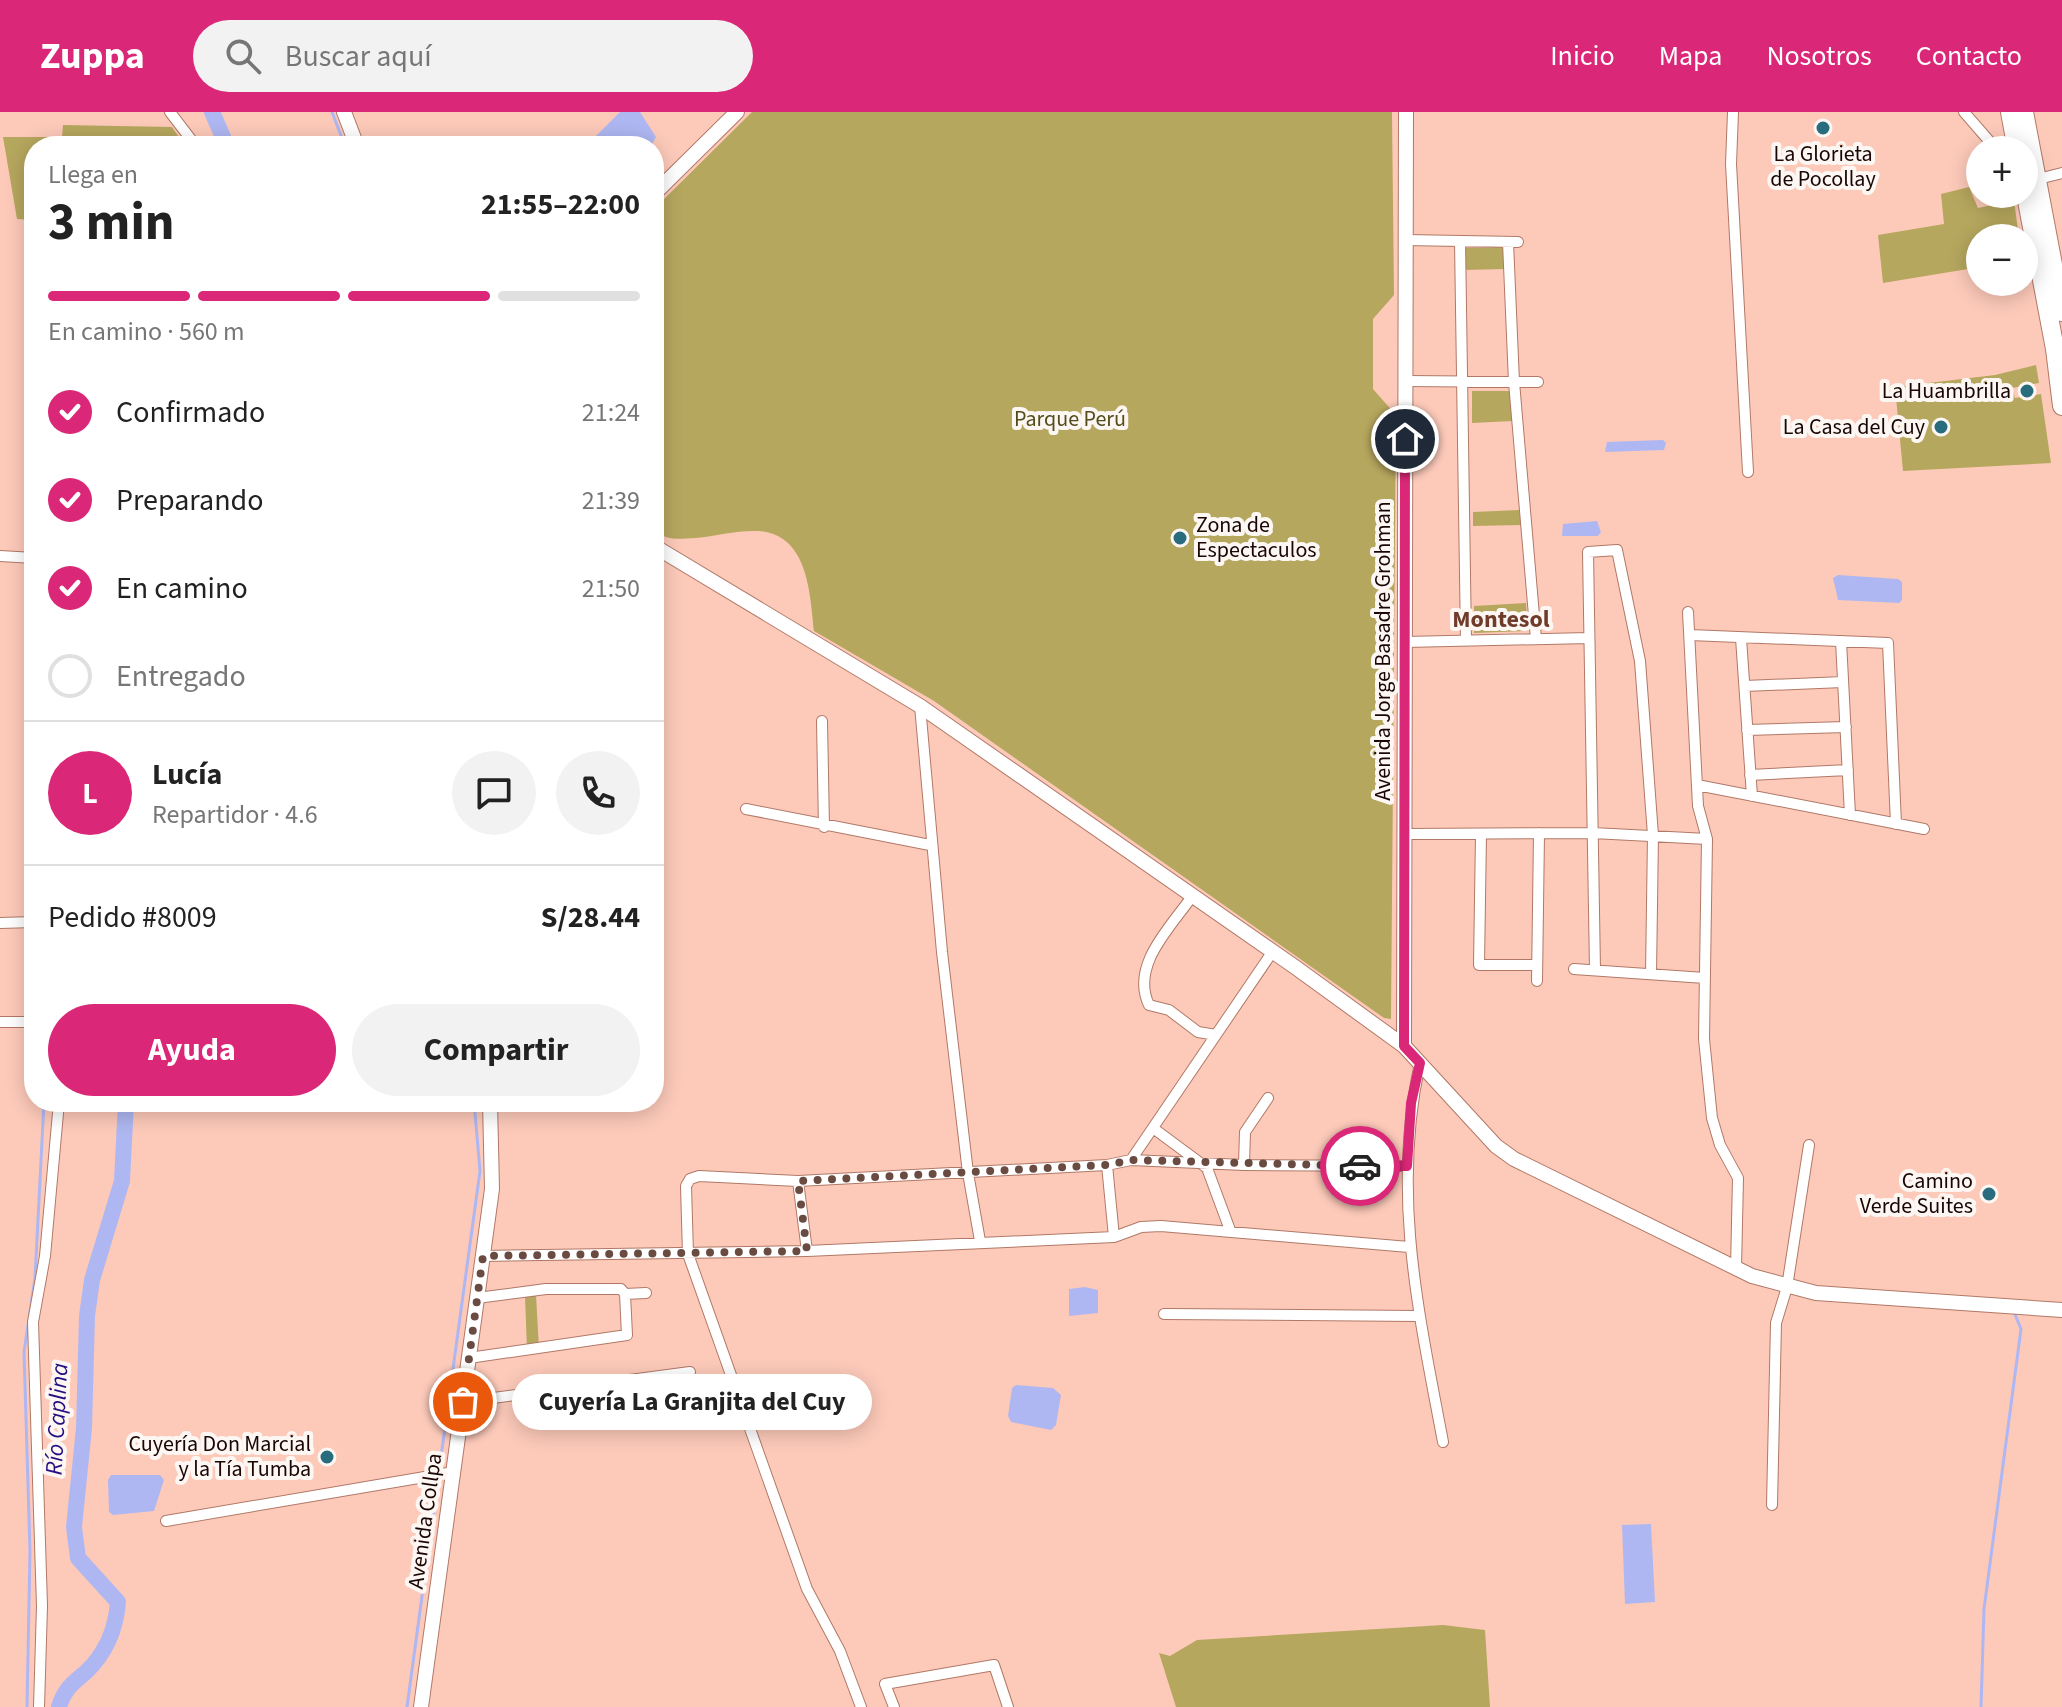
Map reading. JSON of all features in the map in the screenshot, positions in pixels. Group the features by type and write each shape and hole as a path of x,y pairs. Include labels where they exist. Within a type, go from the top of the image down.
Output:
{"highway":[{"path":"2010,112 2014,136"},
{"path":"2024,112 2025,136"},
{"path":"2037,208 2050,249 2058,320 2062,406"}],"main road":[{"path":"344,112 353,136"},
{"path":"664,184 737,112"},
{"name":"Avenida Jorge Basadre Grohman","path":"1404,1046 1406,112"},
{"path":"664,552 920,706 1273,951 1404,1046 1496,1146 1514,1159 1736,1268 1787,1287 1831,1294 2062,1310"},
{"name":"Avenida Collpa","path":"421,1707 494,1168 491,1112"}],"street":[{"path":"170,112 188,136"},
{"path":"1733,112 1731,164 1748,472"},
{"path":"1964,112 1985,136"},
{"path":"2038,179 2062,173"},
{"path":"1405,240 1513,242 1514,382 1536,639"},
{"path":"1460,241 1466,641"},
{"path":"1405,381 1538,382"},
{"path":"1595,970 1588,552 1617,550 1640,661 1653,835 1651,974"},
{"path":"0,556 24,557"},
{"path":"1688,612 1698,806 1707,839 1704,1039 1712,1118 1720,1145 1738,1178 1736,1268"},
{"path":"1690,635 1888,643 1896,824"},
{"path":"1405,642 1589,638"},
{"path":"1741,638 1752,796"},
{"path":"1841,641 1850,815"},
{"path":"1745,686 1843,682"},
{"path":"920,706 930,845 968,1173 980,1241"},
{"path":"822,721 824,827"},
{"path":"1747,730 1846,727"},
{"path":"1750,775 1848,770"},
{"path":"1697,785 1924,829"},
{"path":"746,809 824,827 930,845"},
{"path":"1537,981 1539,833"},
{"path":"1405,834 1593,833 1707,839"},
{"path":"1481,834 1479,965 1537,965"},
{"path":"1193,895 1144,967 1142,982 1149,1005 1177,1014 1198,1032 1216,1035"},
{"path":"0,923 24,922"},
{"path":"1131,1160 1273,951"},
{"path":"1574,969 1705,978"},
{"path":"0,1022 24,1022"},
{"path":"1420,1063 1411,1103 1407,1166 1409,1247 1417,1316 1443,1442"},
{"path":"1244,1165 1245,1132 1268,1098"},
{"path":"39,1707 42,1591 33,1322 45,1256 58,1112"},
{"path":"1153,1128 1196,1163 1207,1168 1230,1230"},
{"path":"1772,1505 1776,1323 1787,1287 1809,1145"},
{"path":"861,1707 840,1651 807,1589 688,1254 686,1186 690,1179 699,1176 798,1181 1107,1165 1131,1160 1244,1165 1407,1166"},
{"path":"1107,1165 1114,1237"},
{"path":"798,1181 807,1251"},
{"path":"483,1256 807,1251 1114,1237 1151,1226 1230,1230 1409,1247"},
{"path":"469,1358 624,1338 627,1331 625,1294 621,1289 546,1289 477,1298"},
{"path":"625,1294 646,1293"},
{"path":"1164,1314 1417,1316"},
{"path":"463,1402 690,1372"},
{"path":"166,1521 454,1472"},
{"path":"894,1707 885,1684 994,1665 1008,1707"}],"green space":[{"name":"Parque Perú","path":"752,112 1392,112 1394,295 1373,319 1373,389 1396,415 1391,1019 1384,1018 934,701 814,631 803,568 797,554 775,535 743,531 696,538 664,536 664,199"},
{"path":"63,125 172,127 178,136 62,136"},
{"path":"3,137 24,137 24,219 17,219"},
{"path":"1966,188 1966,208 2015,208 2017,224 1966,224 1966,269 1883,283 1878,235 1944,224 1941,194"},
{"path":"1504,247 1505,269 1464,270 1464,248"},
{"path":"2036,365 2039,383 2012,388 2015,398 2041,394 2051,463 1903,471 1895,387 1995,375"},
{"path":"1472,391 1510,391 1513,421 1472,423"},
{"path":"1519,510 1521,525 1473,526 1473,512"},
{"path":"1526,603 1528,631 1474,633 1474,606"},
{"path":"536,1295 539,1348 527,1350 525,1296"},
{"path":"1443,1625 1485,1630 1490,1707 1176,1707 1159,1653 1170,1656 1197,1640"}],"water":[{"path":"620,112 640,112 655,136 596,136"},
{"path":"1663,440 1666,443 1664,450 1605,452 1607,442"},
{"path":"1597,521 1601,532 1598,536 1562,536 1563,524"},
{"path":"1838,575 1898,579 1902,582 1902,600 1899,603 1838,600 1833,578"},
{"path":"1085,1287 1098,1290 1098,1313 1069,1316 1069,1289"},
{"path":"1016,1385 1053,1388 1061,1395 1056,1425 1051,1430 1011,1422 1008,1416 1012,1388"},
{"path":"111,1475 160,1475 164,1480 154,1511 113,1515 109,1512 108,1480"},
{"path":"1651,1524 1655,1602 1625,1604 1622,1525"}],"waterway":[{"name":"Río Caplina","path":"212,112 223,136"},
{"path":"332,112 341,136"},
{"path":"27,1707 30,1551 24,1352 35,1278 43,1112"},
{"name":"Río Caplina","path":"59,1707 66,1691 93,1665 104,1648 112,1631 118,1602 78,1558 74,1527 84,1428 87,1316 92,1280 122,1181 125,1112"},
{"path":"440,1464 480,1171 475,1112"},
{"path":"1981,1707 1984,1609 2021,1329 2014,1312"},
{"path":"407,1707 438,1478"}],"way so far":[{"path":"463,1402 483,1256 807,1251 798,1181 1107,1165 1131,1160 1360,1166"}],"place":[{"name":"La Glorieta de Pocollay","path":"1823,128"},
{"name":"La Huambrilla","path":"2027,391"},
{"name":"La Casa del Cuy","path":"1941,427"},
{"name":"Zona de Espectaculos","path":"1180,538"},
{"name":"Camino Verde Suites","path":"1989,1194"},
{"name":"Cuyería La Granjita del Cuy","path":"463,1402"},
{"name":"Cuyería Don Marcial y la Tía Tumba","path":"327,1457"}],"district":[{"name":"Montesol","path":"1501,619"}],"route":[{"path":"1360,1166 1407,1166 1411,1103 1420,1063 1404,1046 1405,439"}]}
